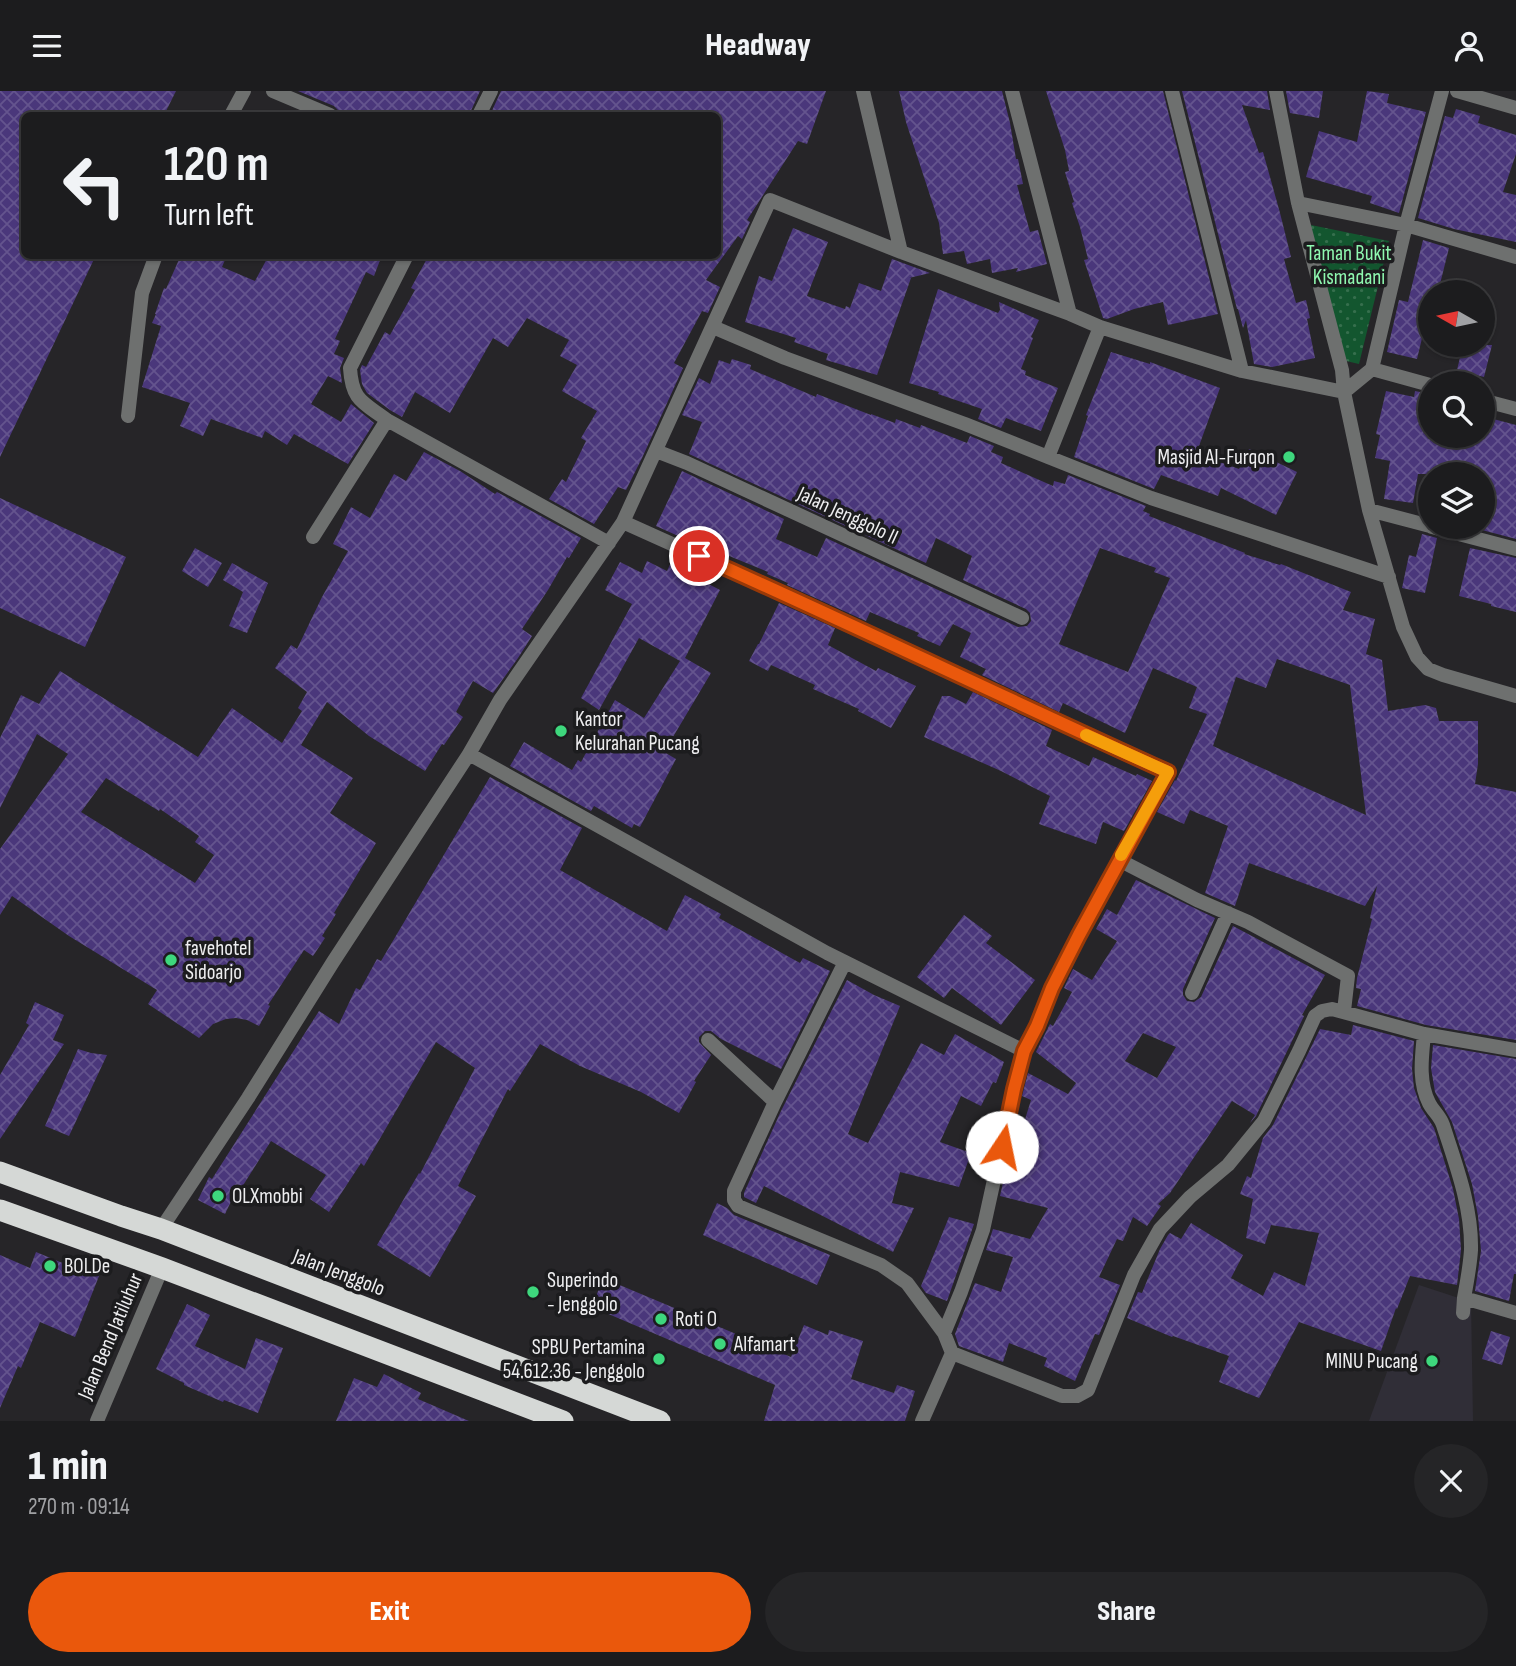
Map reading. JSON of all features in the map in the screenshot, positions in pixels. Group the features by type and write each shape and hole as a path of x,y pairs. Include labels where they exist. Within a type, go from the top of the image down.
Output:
{"highway":[{"name":"Jalan Jenggolo","path":"0,1172 161,1229 660,1421"},
{"path":"0,1210 162,1268 563,1421"}],"street":[{"path":"233,112 244,91"},
{"path":"273,91 323,112"},
{"path":"480,112 491,91"},
{"path":"863,91 901,251"},
{"path":"1012,91 1070,314"},
{"path":"1172,91 1242,371"},
{"path":"1276,91 1298,203 1342,370 1343,392 1369,510 1403,627 1417,657 1428,669 1516,696"},
{"path":"1343,392 1372,369 1406,225 1442,91"},
{"path":"1457,91 1516,109"},
{"path":"161,1229 469,754 500,699 623,521 770,200 1100,327 1242,371 1343,392"},
{"path":"1298,203 1406,225 1516,257"},
{"path":"128,416 142,293 155,259"},
{"path":"405,259 350,368 356,397 387,420 609,543"},
{"path":"713,327 785,358 965,424 1151,498 1389,577"},
{"path":"1048,457 1100,327"},
{"path":"1372,369 1418,382"},
{"path":"1495,403 1516,409"},
{"path":"313,537 387,420"},
{"name":"Jalan Jenggolo II","path":"656,450 1022,618"},
{"path":"1369,510 1418,523"},
{"path":"623,521 1168,772 1058,977 1024,1051 983,1230 944,1333"},
{"path":"1479,539 1516,549"},
{"path":"469,754 845,961 1024,1051"},
{"path":"1119,860 1348,976 1344,1011"},
{"path":"1192,993 1228,913"},
{"path":"845,961 775,1102 734,1191 734,1200 738,1206 881,1265 907,1283 944,1333 952,1353 922,1421"},
{"path":"952,1353 1062,1396 1077,1397 1088,1390 1134,1275 1160,1229 1190,1197 1228,1165 1264,1121 1315,1016 1321,1011 1344,1011 1424,1034 1516,1049"},
{"path":"1424,1034 1421,1065 1426,1097 1441,1120 1462,1184 1470,1225 1471,1252 1463,1313"},
{"path":"708,1040 775,1102"},
{"name":"Jalan Bend Jatiluhur","path":"97,1421 162,1268"},
{"path":"1464,1298 1516,1313"}],"shaded area":[{"name":"MINU Pucang","path":"1419,1285 1471,1302 1473,1421 1369,1421"}],"green space":[{"name":"Taman Bukit Kismadani","path":"1306,224 1389,241 1359,364 1342,360"}],"building":[{"path":"0,91 176,91 166,112 21,112 21,259 94,259 0,457"},
{"path":"298,91 480,91 470,112 338,112 334,106"},
{"path":"501,91 826,91 807,144 798,141 747,220 750,222 742,239 738,236 706,280 720,287 708,313 702,311 674,363 683,368 642,458 626,490 618,487 594,524 549,499 562,479 566,482 586,441 581,438 597,411 562,391 577,365 560,356 569,340 527,318 508,347 493,338 450,413 415,392 402,417 367,393 362,384 360,370 362,365 366,367 385,332 390,335 415,290 411,288 427,259 721,259 721,112 491,112"},
{"path":"899,91 1002,91 1023,184 1017,185 1030,232 1038,230 1047,264 1016,272 1018,268 992,273 990,259 967,264 964,251 943,254 939,223 906,122"},
{"path":"1046,91 1163,91 1218,314 1168,325 1163,302 1103,318 1084,260 1088,259 1065,172 1069,171 1065,150"},
{"path":"1182,91 1267,91 1270,110 1242,105 1259,153 1263,152 1280,213 1291,257 1284,259 1296,303 1306,300 1315,358 1272,367 1254,364 1246,320 1243,328"},
{"path":"1286,91 1323,91 1319,118 1290,113"},
{"path":"1367,91 1389,94 1387,103 1426,112 1399,213 1370,203 1372,196 1306,177 1319,131 1357,142"},
{"path":"1456,109 1480,116 1478,123 1516,135 1516,154 1503,192 1516,195 1516,242 1454,229 1418,218 1445,116 1453,118"},
{"path":"793,228 828,242 807,296 845,309 846,306 850,308 859,283 881,291 892,259 930,273 909,278 877,375 826,360 828,354 794,342 796,338 745,322 759,276 772,281"},
{"path":"1423,240 1449,248 1441,280 1418,280 1417,359 1387,352 1399,300 1408,302"},
{"path":"179,259 225,259 222,267 255,281 267,259 380,259 374,276 366,272 335,339 340,341 334,354 344,358 340,368 342,383 328,376 311,404 341,422 351,404 374,423 348,464 294,434 287,445 265,431 262,438 211,419 203,436 180,426 190,403 142,387 161,326 152,323 164,288 166,289"},
{"path":"938,289 998,313 999,302 1039,320 1021,369 1026,371 1025,375 1058,388 1041,431 1006,418 1001,428 978,419 982,409 909,383"},
{"path":"1111,352 1150,362 1220,388 1197,454 1239,469 1249,449 1297,472 1276,515 1221,488 1218,496 1161,475 1154,489 1074,457 1088,416 1086,415"},
{"path":"1460,357 1489,357 1486,371 1457,370"},
{"path":"732,359 751,365 750,369 816,397 817,394 895,423 896,419 920,428 921,425 967,443 970,436 994,446 991,452 1003,457 1001,463 1053,486 1054,481 1065,484 1068,475 1146,506 1143,511 1150,514 1149,516 1244,554 1281,564 1351,592 1343,610 1375,619 1366,654 1382,660 1388,711 1425,705 1436,708 1439,721 1478,721 1475,784 1516,792 1516,1040 1426,1025 1357,1006 1361,989 1356,988 1357,978 1372,919 1370,918 1377,886 1365,906 1249,863 1235,906 1205,893 1228,826 1190,810 1184,824 1157,812 1176,781 1207,714 1189,708 1197,687 1153,668 1125,733 1063,703 1059,712 982,675 986,669 960,657 971,633 953,624 940,646 917,636 919,633 870,612 866,621 787,585 788,583 767,574 768,572 717,551 716,553 656,526 682,471 784,519 776,539 817,557 826,538 1018,627 1027,626 1031,621 1030,613 1026,609 963,580 972,556 936,538 926,563 689,454 702,422 682,415 699,378 710,384 719,360 730,364","holes":["1100,548 1156,568 1154,572 1170,578 1128,672 1059,644","1277,659 1350,685 1366,815 1213,746 1236,677 1266,688"]},
{"path":"1386,391 1414,397 1415,391 1418,392 1418,448 1495,448 1495,419 1516,425 1516,539 1495,533 1495,462 1418,462 1413,503 1384,499 1390,461 1375,458 1380,435 1376,434"},
{"path":"424,452 495,494 497,492 581,538 522,629 532,636 518,658 493,693 473,681 456,712 463,717 425,771 369,736 327,702 301,745 353,778 330,813 376,843 334,913 336,914 322,936 325,938 313,956 304,950 268,1005 270,1006 259,1026 247,1020 226,1019 213,1024 199,1038 148,1004 157,990 69,936 12,896 0,915 0,849 68,754 37,734 0,808 0,738 21,695 39,704 60,671 198,757 232,708 282,743 302,711 298,708 307,692 275,668 291,645 297,649 348,551 333,544 351,507 370,518 394,474 406,481","holes":["106,778 159,811 160,809 199,836 195,842 214,855 195,883 81,812"]},
{"path":"0,498 126,557 85,647 0,608"},
{"path":"1421,539 1437,539 1425,593 1402,588 1409,555 1416,557"},
{"path":"195,548 222,563 208,587 182,571"},
{"path":"1470,548 1516,558 1516,612 1459,596"},
{"path":"674,556 708,571 703,581 720,590 685,658 711,673 664,752 676,759 640,827 634,824 632,828 594,806 591,811 510,766 524,742 572,770 578,760 581,762 615,700 644,718 680,661 639,638 599,710 581,698 632,604 605,590 620,562 642,573 647,561 667,571"},
{"path":"232,563 268,583 247,633 229,626 243,592 223,580"},
{"path":"779,603 835,628 828,645 876,671 878,668 916,686 891,728 858,711 859,709 813,689 815,685 771,665 768,671 749,661"},
{"path":"973,692 1052,730 1046,746 1089,766 1093,757 1152,781 1124,831 1103,822 1096,844 1039,824 1050,796 924,737 942,696 950,696 966,704"},
{"path":"490,777 582,828 560,870 667,931 685,895 721,914 719,918 800,963 803,958 830,971 781,1069 721,1039 711,1031 705,1031 699,1037 699,1042 711,1055 694,1081 696,1082 679,1113 540,1044 510,1091 508,1089 458,1186 476,1196 430,1277 377,1245 420,1174 475,1068 436,1042 364,1166 361,1163 329,1212 310,1199 326,1175 271,1141 242,1187 239,1185 225,1214 198,1200 209,1177 212,1179 319,1011 339,1024 356,988 360,990 377,959 381,961"},
{"path":"1136,880 1215,918 1183,989 1187,1001 1194,1002 1201,997 1233,926 1325,975 1302,1015 1304,1016 1256,1116 1250,1123 1255,1115 1232,1101 1170,1193 1158,1204 1161,1206 1147,1226 1133,1217 1123,1241 1117,1239 1099,1277 1120,1285 1099,1335 1095,1334 1075,1381 1044,1366 1047,1358 1009,1343 1003,1362 959,1346 955,1334 975,1283 1001,1292 1013,1257 986,1250 993,1229 1030,1239 1048,1208 1000,1196 1009,1156 1012,1156 1016,1141 1018,1142 1031,1100 1022,1096 1028,1073 1068,1094 1076,1083 1036,1052 1050,1024 1053,1026 1072,992 1064,988 1073,969 1092,980 1117,941 1096,929 1107,909 1117,915","holes":["1143,1033 1176,1047 1157,1078 1125,1061"]},
{"path":"964,915 992,936 986,943 1035,980 1001,1025 952,988 944,998 917,977"},
{"path":"847,980 900,1006 848,1134 868,1143 921,1043 944,1055 955,1034 1004,1062 996,1083 993,1082 981,1106 961,1096 940,1142 971,1153 959,1187 900,1172 892,1203 914,1208 893,1252 764,1186 756,1203 744,1197 781,1111"},
{"path":"35,1002 64,1015 53,1040 64,1044 0,1139 0,1075 29,1025 26,1023"},
{"path":"1353,1025 1414,1041 1414,1088 1421,1108 1434,1128 1453,1189 1459,1219 1461,1250 1457,1285 1410,1276 1381,1351 1299,1322 1259,1398 1219,1382 1229,1356 1127,1318 1138,1292 1142,1293 1168,1235 1170,1233 1181,1239 1191,1223 1243,1255 1231,1278 1263,1296 1274,1272 1305,1286 1319,1233 1271,1225 1265,1244 1246,1238 1253,1199 1240,1194 1247,1176 1251,1178 1263,1138 1273,1125 1320,1029 1351,1035"},
{"path":"1433,1045 1516,1059 1516,1274 1509,1301 1475,1291 1481,1251 1478,1216 1472,1184 1452,1122 1435,1092 1431,1068"},
{"path":"78,1049 107,1055 69,1136 45,1126"},
{"path":"717,1203 734,1215 830,1255 817,1285 703,1235"},
{"path":"949,1217 974,1224 947,1301 926,1293 921,1286"},
{"path":"36,1252 65,1264 67,1261 82,1267 84,1263 101,1271 75,1337 40,1322 21,1368 18,1366 0,1408 0,1255 30,1268"},
{"path":"603,1278 791,1357 804,1325 828,1335 829,1330 863,1341 851,1379 894,1393 897,1385 915,1391 905,1421 764,1421 775,1385 592,1307"},
{"path":"187,1304 210,1315 195,1346 245,1369 256,1338 283,1348 258,1413 224,1400 223,1402 156,1369"},
{"path":"1491,1331 1510,1337 1502,1365 1482,1359"},
{"path":"384,1374 421,1393 418,1399 469,1421 336,1421 354,1378 377,1387"}],"slow traffic":[{"path":"1086,735 1168,772 1121,855"}],"place":[{"name":"Masjid Al-Furqon","path":"1289,457"},
{"name":"Kantor Kelurahan Pucang","path":"561,731"},
{"name":"favehotel Sidoarjo","path":"171,960"},
{"name":"OLXmobbi","path":"218,1196"},
{"name":"BOLDe","path":"50,1266"},
{"name":"Superindo - Jenggolo","path":"533,1292"},
{"name":"Roti O","path":"661,1319"},
{"name":"Alfamart","path":"720,1344"},
{"name":"SPBU Pertamina 54.612.36 - Jenggolo","path":"659,1359"},
{"name":"MINU Pucang","path":"1432,1361"}],"route":[{"path":"699,556 1168,772 1079,935 1024,1051 1002,1147"}]}
